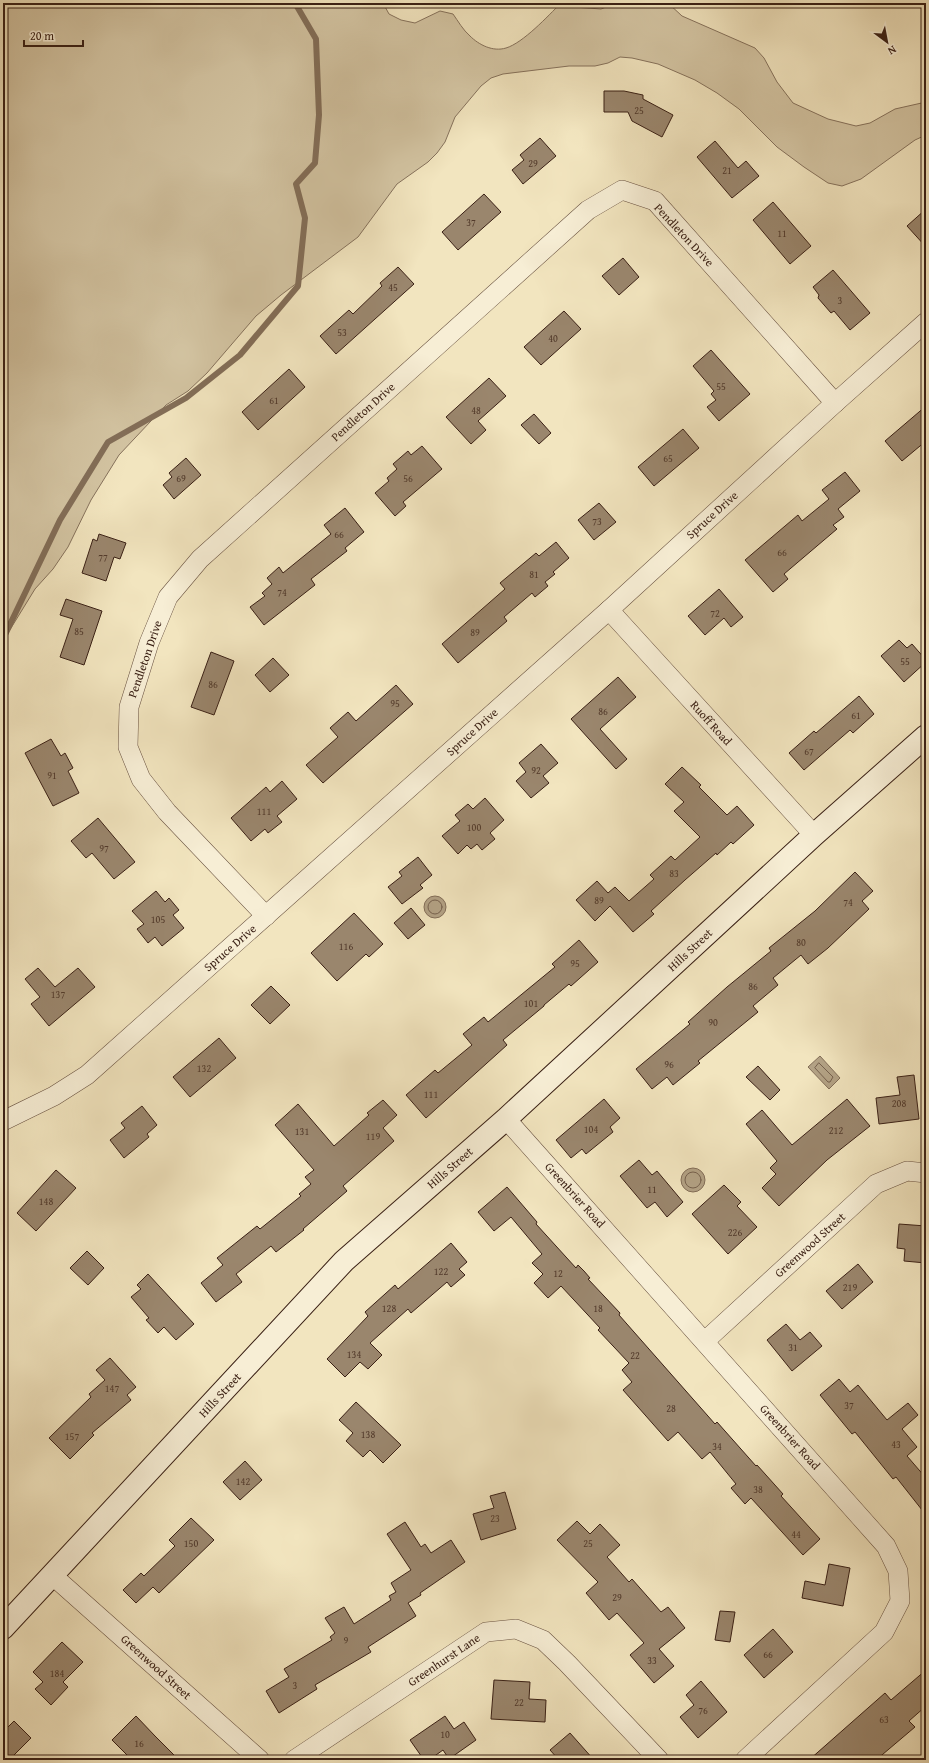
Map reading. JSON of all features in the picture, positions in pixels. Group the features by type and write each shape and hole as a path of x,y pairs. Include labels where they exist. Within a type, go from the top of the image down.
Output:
{"street":[{"name":"Pendleton Drive","path":"266,916 168,812 154,795 141,779 128,747 129,707 149,643 168,597 200,559 588,210 622,190 655,201 835,403"},
{"name":"Spruce Drive","path":"3,1121 54,1096 86,1075 609,610 835,403 926,322"},
{"name":"Ruoff Road","path":"609,610 814,835"},
{"name":"Hills Street","path":"3,1628 344,1261 506,1119 814,835 926,736"},
{"name":"Greenbrier Road","path":"506,1119 886,1546 898,1571 900,1602 884,1632 745,1760"},
{"name":"Greenwood Street","path":"705,1341 876,1184 907,1171 926,1173"},
{"name":"Greenwood Street","path":"52,1575 260,1760"},
{"name":"Greenhurst Lane","path":"294,1760 486,1632 516,1629 543,1640 567,1662 659,1760"}],"shaded area":[{"path":"3,3 383,3 389,14 401,20 415,23 440,11 453,14 465,31 482,45 501,49 520,41 561,3 574,7 601,9 616,3 668,3 682,16 755,48 764,58 777,82 793,103 828,119 856,126 870,123 895,109 926,102 926,135 915,140 861,179 842,186 828,183 777,147 739,109 717,93 695,80 658,64 620,57 608,63 595,66 569,66 503,74 491,78 481,86 455,117 445,142 437,153 428,162 397,184 358,237 281,295 256,316 207,373 188,391 166,405 119,455 91,500 68,547 53,569 35,589 3,641"}],"water":[{"path":"435,896 443,899 446,907 443,915 435,918 427,915 424,907 427,899"},
{"path":"820,1056 840,1078 829,1089 808,1067"},
{"path":"693,1168 702,1171 705,1180 702,1189 693,1192 684,1189 681,1180 684,1171"}],"building":[{"path":"604,91 624,91 643,95 643,99 673,115 662,137 632,121 628,112 604,112"},
{"path":"540,138 556,156 523,184 512,170 524,160 520,155"},
{"path":"715,141 738,168 746,161 759,176 732,198 697,157"},
{"path":"484,194 501,212 458,250 442,232"},
{"path":"773,202 811,246 790,264 753,220"},
{"path":"926,209 926,247 907,226"},
{"path":"623,258 639,277 619,295 602,276"},
{"path":"398,267 414,284 336,354 320,336 349,310 353,314 382,286 380,283"},
{"path":"833,270 870,313 850,330 834,311 831,313 818,298 819,295 813,287"},
{"path":"564,311 581,329 541,365 524,347"},
{"path":"711,350 750,394 719,421 707,407 716,400 711,394 714,391 693,366"},
{"path":"289,369 305,387 258,430 242,412"},
{"path":"489,378 506,396 478,421 486,430 471,444 446,417"},
{"path":"926,406 926,441 902,461 885,441"},
{"path":"534,414 551,433 539,444 521,425"},
{"path":"683,429 699,448 654,486 638,467"},
{"path":"422,446 442,469 403,502 406,506 395,516 375,493 389,481 387,478 397,469 393,464 408,451 411,455"},
{"path":"186,458 201,475 174,499 163,485 172,477 169,473"},
{"path":"845,472 860,491 838,509 844,517 833,525 837,529 784,574 788,579 773,592 745,560 798,515 802,521 829,499 822,490"},
{"path":"599,503 616,522 594,540 578,520"},
{"path":"345,508 364,532 345,548 347,551 311,579 315,585 264,625 250,607 265,596 262,593 272,584 267,578 279,567 283,573 331,534 324,525"},
{"path":"99,534 126,543 120,559 114,557 106,581 82,573 93,539 97,541"},
{"path":"556,542 569,558 553,572 555,574 545,582 548,586 535,597 532,593 504,617 507,621 458,663 442,644 505,589 500,583 536,553 539,556"},
{"path":"719,589 743,617 731,627 724,618 705,635 688,616"},
{"path":"66,599 102,611 84,665 60,657 73,619 60,615"},
{"path":"899,640 907,648 912,644 926,660 926,662 904,682 881,656"},
{"path":"211,652 234,661 214,715 191,707"},
{"path":"273,658 289,675 270,692 255,675"},
{"path":"618,677 636,697 600,729 627,759 616,769 571,719"},
{"path":"396,685 413,704 323,783 306,765 338,737 330,728 348,712 356,721"},
{"path":"859,696 874,714 853,733 850,730 804,770 789,753 814,731 816,733"},
{"path":"51,739 61,756 65,753 73,768 68,771 79,793 53,806 25,753"},
{"path":"541,744 558,763 543,776 549,783 531,798 516,781 526,772 519,763"},
{"path":"682,767 701,785 699,787 727,815 737,806 754,825 733,844 731,842 717,855 716,853 685,880 651,911 654,914 633,932 610,906 595,921 576,900 597,881 608,893 615,887 629,901 654,879 650,875 671,856 675,860 700,837 674,811 684,802 665,784"},
{"path":"282,781 297,799 277,816 282,822 268,833 265,829 251,841 231,818 266,787 270,792"},
{"path":"485,798 504,820 490,833 495,839 482,850 477,844 471,849 467,845 458,854 442,836 460,821 455,815 468,804 473,809"},
{"path":"98,818 135,862 114,879 92,853 86,858 71,841"},
{"path":"418,857 432,875 420,885 423,888 402,904 388,887 402,876 399,872"},
{"path":"855,872 873,891 862,901 869,909 828,948 808,964 801,955 773,978 778,985 753,1006 758,1012 698,1061 700,1063 673,1085 667,1077 652,1089 636,1069 690,1024 688,1022 727,987 771,951 769,948 815,911"},
{"path":"156,891 165,902 169,898 179,910 173,915 184,928 162,946 155,937 148,943 137,929 144,924 132,911"},
{"path":"411,908 425,925 408,939 394,923"},
{"path":"354,913 383,944 369,957 366,954 337,981 311,953"},
{"path":"579,940 598,962 571,986 569,984 503,1040 507,1045 426,1118 406,1095 435,1070 438,1073 472,1045 463,1034 484,1017 488,1022 555,967 552,964"},
{"path":"38,968 55,987 78,968 95,987 49,1026 31,1004 40,997 25,979"},
{"path":"271,986 290,1005 270,1024 251,1005"},
{"path":"219,1038 236,1058 190,1097 173,1077"},
{"path":"758,1066 780,1090 770,1100 746,1077"},
{"path":"914,1075 919,1119 879,1124 876,1098 900,1095 897,1077"},
{"path":"604,1099 620,1118 610,1127 613,1132 586,1154 582,1149 571,1158 556,1140"},
{"path":"847,1099 870,1126 827,1160 779,1206 762,1188 776,1174 770,1168 777,1161 746,1124 762,1110 792,1145"},
{"path":"383,1100 397,1115 383,1128 394,1141 343,1186 347,1191 303,1229 304,1230 276,1252 271,1246 236,1274 242,1282 216,1302 201,1283 223,1265 217,1258 257,1226 260,1229 301,1196 299,1194 311,1184 305,1177 314,1170 275,1125 298,1104 334,1146 369,1115 367,1113"},
{"path":"142,1106 157,1125 147,1134 149,1137 124,1158 110,1140 125,1128 121,1123"},
{"path":"639,1160 652,1175 657,1171 683,1202 667,1217 655,1202 647,1208 620,1176"},
{"path":"56,1170 76,1188 36,1231 17,1213"},
{"path":"724,1185 741,1202 737,1206 757,1227 728,1254 692,1214"},
{"path":"507,1187 537,1222 536,1224 576,1268 578,1265 584,1271 590,1278 588,1279 620,1313 619,1315 715,1424 717,1422 756,1466 757,1465 783,1494 781,1496 820,1539 803,1555 751,1498 745,1504 731,1488 736,1484 710,1452 702,1459 678,1432 668,1441 623,1390 632,1382 622,1370 629,1363 598,1330 600,1328 561,1286 548,1298 534,1283 543,1274 532,1263 542,1254 511,1217 494,1231 478,1212"},
{"path":"899,1224 926,1226 926,1263 904,1261 905,1249 897,1248"},
{"path":"451,1243 467,1262 459,1269 465,1275 451,1287 447,1282 411,1313 408,1309 370,1343 382,1355 368,1369 360,1362 345,1377 327,1359 368,1316 365,1312 395,1285 398,1289"},
{"path":"87,1251 104,1268 88,1285 70,1268"},
{"path":"858,1264 873,1282 842,1309 826,1291"},
{"path":"148,1274 194,1324 176,1340 164,1327 158,1333 146,1320 149,1318 131,1297 141,1289 137,1285"},
{"path":"786,1324 800,1340 810,1332 822,1346 792,1371 767,1340"},
{"path":"110,1358 136,1387 127,1395 131,1400 92,1433 94,1435 70,1459 49,1438 91,1397 89,1394 105,1380 96,1370"},
{"path":"839,1379 850,1392 858,1385 887,1420 908,1403 918,1415 902,1429 917,1447 907,1456 926,1478 926,1515 896,1477 893,1479 855,1432 852,1434 820,1395"},
{"path":"356,1402 401,1445 383,1463 370,1450 363,1457 346,1441 353,1433 339,1420"},
{"path":"245,1461 262,1480 240,1500 223,1482"},
{"path":"505,1492 516,1529 481,1540 473,1514 494,1508 490,1496"},
{"path":"191,1518 214,1540 159,1593 153,1587 136,1603 123,1590 141,1573 144,1576 175,1546 169,1540"},
{"path":"577,1521 590,1534 600,1524 620,1545 607,1557 629,1582 632,1579 661,1612 668,1607 685,1628 659,1649 674,1666 654,1683 630,1655 644,1643 617,1613 609,1620 586,1593 598,1582 557,1540"},
{"path":"405,1522 421,1547 425,1544 431,1553 451,1540 465,1562 408,1603 416,1616 368,1647 371,1652 315,1685 317,1689 279,1713 266,1691 289,1677 284,1669 332,1640 330,1637 335,1633 325,1618 344,1607 354,1624 391,1600 389,1596 396,1592 391,1583 411,1570 387,1534"},
{"path":"829,1564 850,1568 843,1606 802,1598 805,1581 825,1585"},
{"path":"720,1611 735,1612 730,1642 715,1640"},
{"path":"773,1629 793,1652 764,1678 744,1655"},
{"path":"62,1642 83,1662 63,1682 68,1687 51,1705 35,1689 43,1682 33,1672"},
{"path":"926,1670 926,1706 909,1721 915,1727 876,1760 809,1760 885,1693 891,1700"},
{"path":"494,1680 530,1682 529,1699 546,1700 545,1722 491,1719"},
{"path":"701,1681 727,1712 698,1738 680,1717 694,1705 686,1695"},
{"path":"136,1716 179,1760 132,1760 112,1740"},
{"path":"445,1716 454,1729 464,1722 476,1740 449,1759 443,1750 429,1760 424,1760 410,1740"},
{"path":"14,1721 31,1738 9,1760 3,1760 3,1732"},
{"path":"570,1733 594,1760 559,1760 550,1750"}],"waterway":[{"path":"3,639 60,520 108,442 186,398 240,355 298,286 305,218 296,184 315,163 319,115 316,39 295,3"}]}
